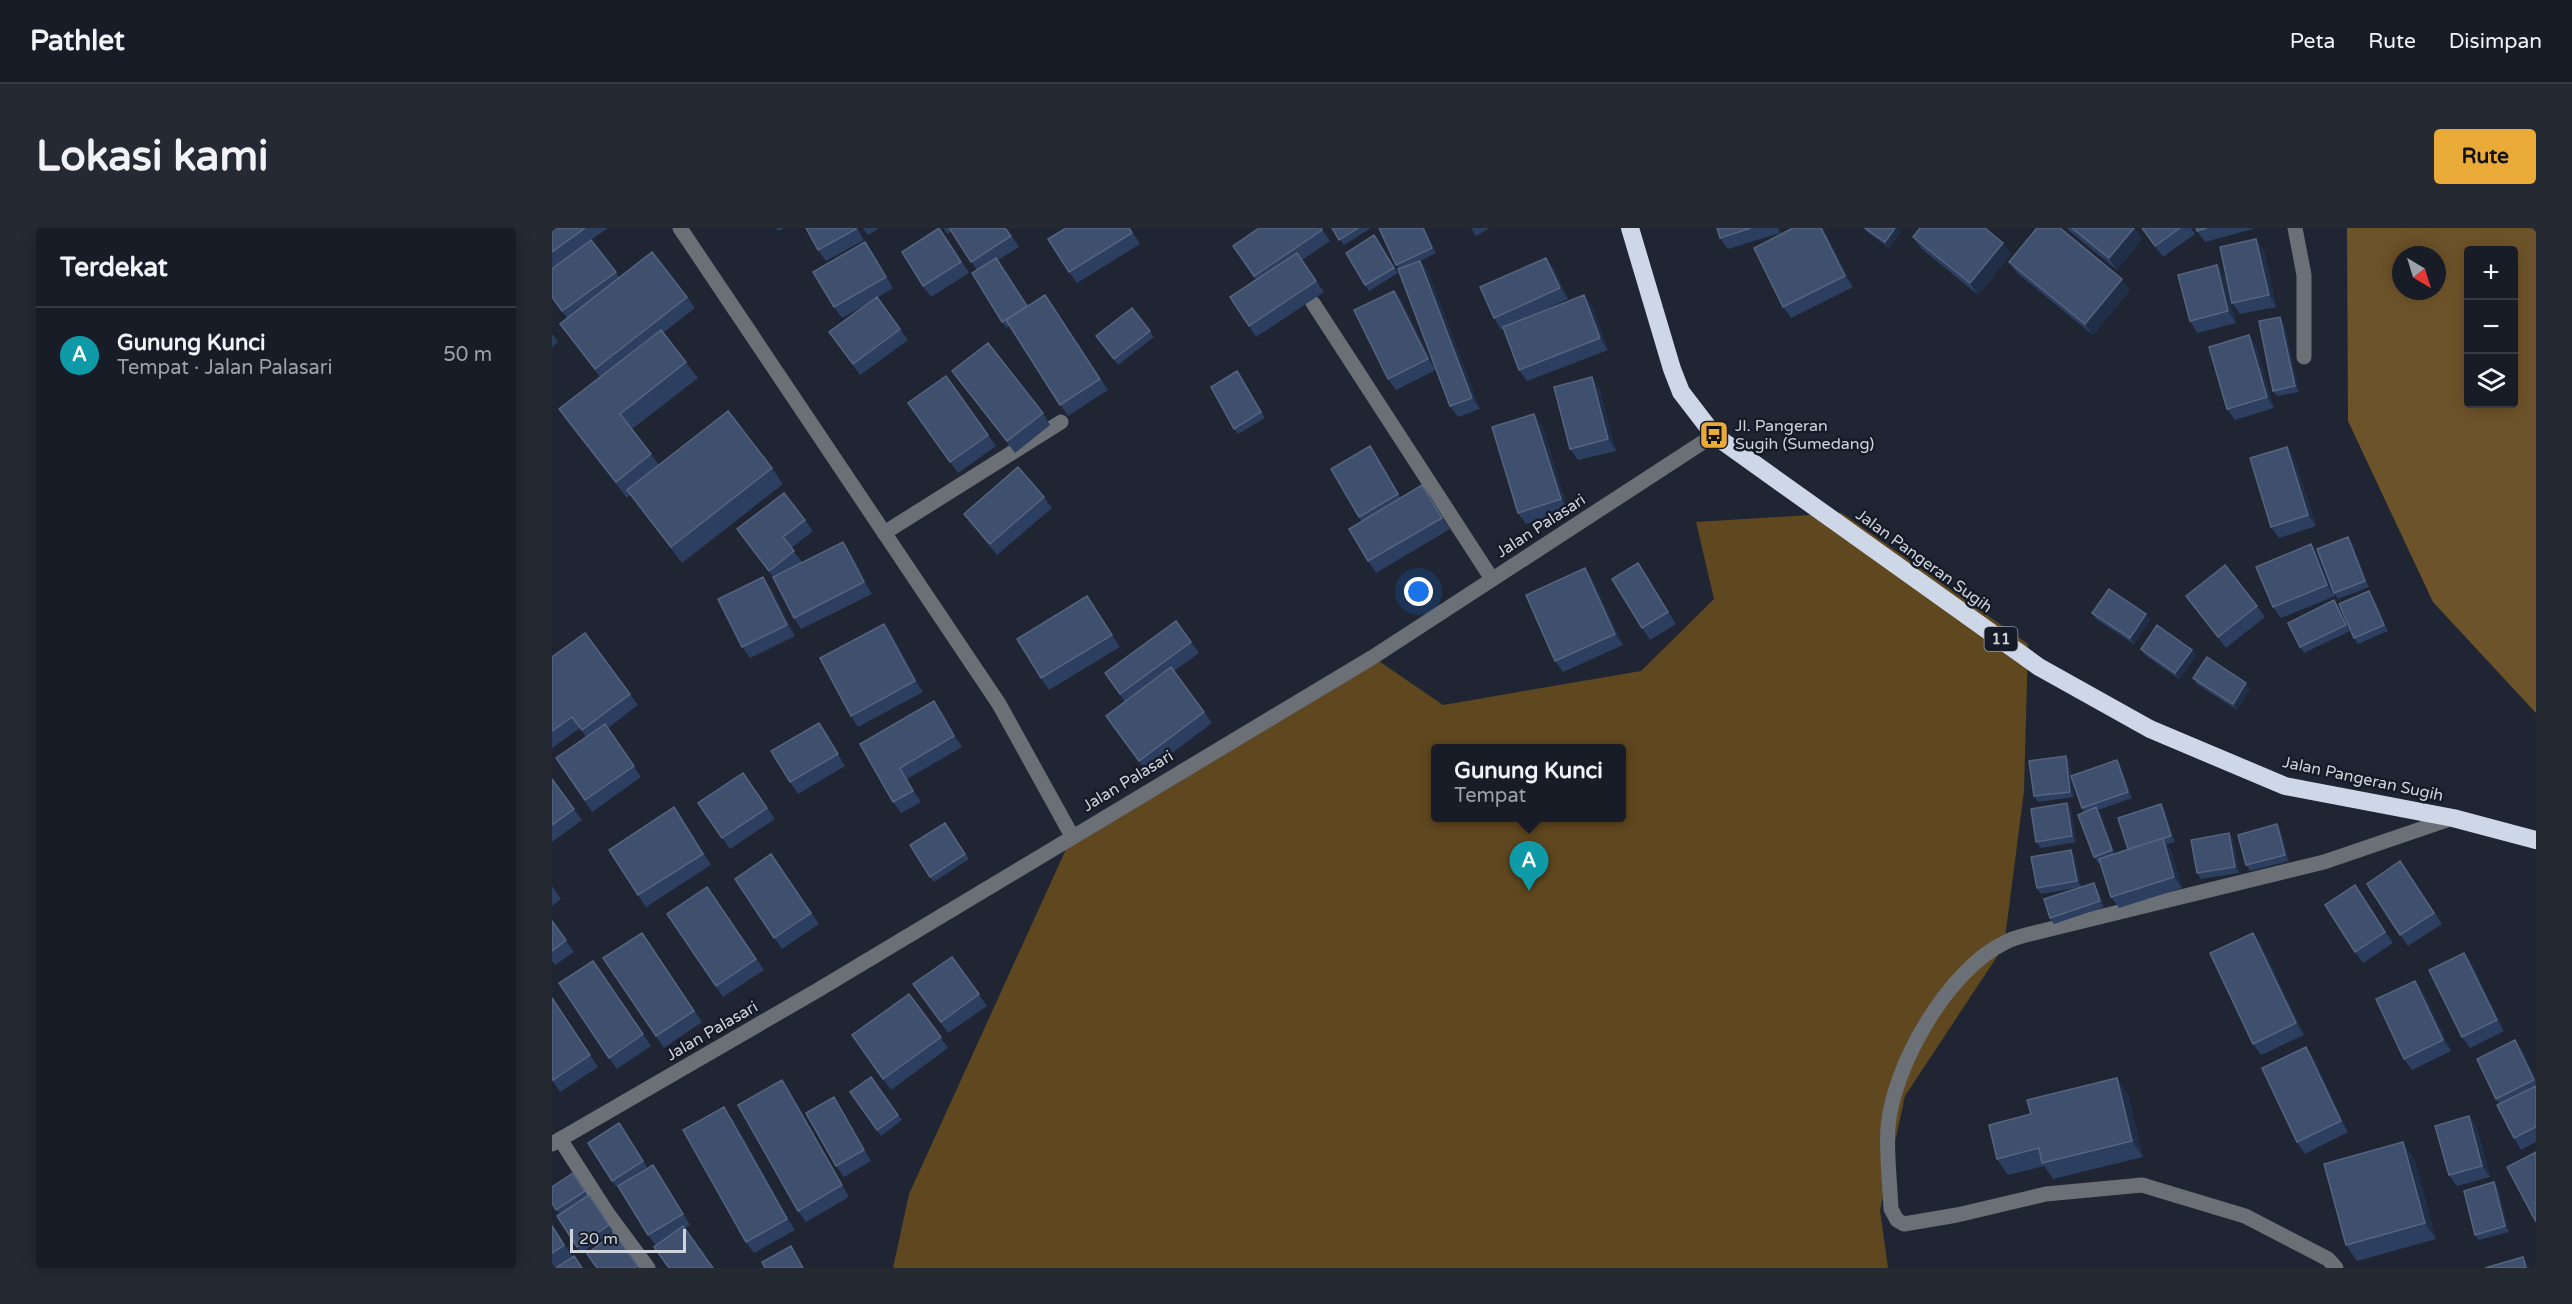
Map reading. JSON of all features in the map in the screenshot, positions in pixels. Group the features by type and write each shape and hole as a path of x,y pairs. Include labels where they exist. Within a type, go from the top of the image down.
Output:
{"highway":[{"name":"Jalan Pangeran Sugih","path":"1630,228 1681,392 1714,435 2039,667 2150,729 2285,786 2453,818 2536,840"}],"street":[{"path":"680,228 999,704 1072,836"},
{"path":"2295,228 2304,275 2304,357"},
{"path":"1313,303 1492,579"},
{"path":"884,533 1061,422"},
{"name":"Jalan Palasari","path":"556,1141 818,990 1373,657 1714,435"},
{"path":"2336,1268 2328,1259 2245,1216 2142,1185 2046,1194 1957,1215 1904,1224 1897,1220 1891,1209 1888,1126 1899,1074 1936,1008 1960,975 2003,943 2038,932 2324,862 2453,818"},
{"path":"556,1141 648,1268"}],"shaded area":[{"path":"2347,228 2536,228 2536,713 2433,602 2348,421"},
{"path":"1842,513 2028,644 2024,791 2004,946 1905,1096 1880,1210 1888,1268 893,1268 909,1194 1072,836 1373,657 1443,705 1641,671 1714,599 1696,522"}],"building":[{"path":"552,228 585,228 552,252"},
{"path":"806,228 856,228 856,229 818,250"},
{"path":"939,228 961,262 923,286 902,252"},
{"path":"951,228 1005,228 1011,236 971,262"},
{"path":"1066,228 1129,228 1132,233 1069,272 1048,239"},
{"path":"1259,228 1321,228 1322,230 1254,276 1233,246"},
{"path":"1332,228 1358,228 1339,240"},
{"path":"1379,228 1423,228 1432,248 1396,265"},
{"path":"1717,228 1751,228 1720,238"},
{"path":"1793,228 1821,228 1845,276 1783,307 1754,248"},
{"path":"1865,228 1895,228 1885,242"},
{"path":"1920,228 1985,228 2003,243 1970,283 1913,237"},
{"path":"2037,228 2060,228 2122,279 2085,324 2009,262"},
{"path":"2072,228 2134,228 2109,258"},
{"path":"2142,228 2180,228 2155,246"},
{"path":"1374,235 1394,268 1365,285 1346,253"},
{"path":"2256,239 2269,295 2232,303 2220,247"},
{"path":"591,240 616,272 562,311 552,297 552,269"},
{"path":"865,242 886,277 834,307 813,272"},
{"path":"652,252 687,297 595,369 560,324"},
{"path":"1297,253 1316,281 1249,326 1230,297"},
{"path":"996,258 1027,306 1002,322 972,273"},
{"path":"1546,258 1560,288 1494,318 1480,287"},
{"path":"1420,261 1472,398 1450,406 1398,269"},
{"path":"2217,265 2228,311 2190,321 2178,275"},
{"path":"1394,291 1428,359 1388,379 1354,310"},
{"path":"1045,295 1100,379 1060,405 1006,320"},
{"path":"1584,295 1600,338 1519,370 1503,327"},
{"path":"877,297 900,329 853,364 829,332"},
{"path":"1132,308 1150,331 1114,359 1096,336"},
{"path":"2280,317 2295,386 2273,391 2259,321"},
{"path":"661,330 686,362 620,414 651,454 616,482 559,409"},
{"path":"2249,335 2267,397 2227,409 2209,347"},
{"path":"988,343 1043,413 1007,441 952,371"},
{"path":"1237,371 1261,412 1234,429 1211,387"},
{"path":"946,376 988,435 950,462 908,403"},
{"path":"1592,377 1608,439 1570,449 1554,387"},
{"path":"728,411 772,468 671,547 627,490"},
{"path":"1534,414 1561,499 1518,513 1492,427"},
{"path":"1370,446 1398,494 1359,517 1331,469"},
{"path":"2287,447 2308,515 2271,527 2250,458"},
{"path":"1018,467 1044,497 990,544 964,514"},
{"path":"1422,485 1442,518 1368,561 1349,529"},
{"path":"784,493 805,520 783,537 794,551 769,571 737,529"},
{"path":"2348,537 2365,581 2334,593 2317,549"},
{"path":"843,542 864,582 794,618 773,577"},
{"path":"2311,544 2327,585 2273,607 2256,567"},
{"path":"1638,563 1668,612 1642,628 1612,579"},
{"path":"2225,565 2257,606 2218,637 2186,596"},
{"path":"1585,568 1615,634 1555,661 1526,595"},
{"path":"763,577 787,625 742,647 718,599"},
{"path":"2109,589 2146,614 2130,638 2092,613"},
{"path":"2369,591 2384,625 2354,638 2339,604"},
{"path":"1087,596 1112,635 1041,678 1017,639"},
{"path":"2334,600 2346,625 2300,647 2288,623"},
{"path":"1176,621 1191,642 1120,694 1105,673"},
{"path":"884,624 915,681 851,716 820,658"},
{"path":"2157,625 2192,650 2175,673 2141,649"},
{"path":"585,633 630,694 582,730 572,717 552,731 552,657"},
{"path":"2207,657 2246,683 2233,704 2193,678"},
{"path":"1171,667 1204,712 1139,761 1106,716"},
{"path":"934,701 954,736 900,768 913,791 893,802 860,744"},
{"path":"819,723 838,754 790,782 771,751"},
{"path":"605,724 634,766 585,800 556,758"},
{"path":"2066,756 2070,792 2034,796 2029,761"},
{"path":"2117,760 2128,792 2082,808 2071,776"},
{"path":"743,773 767,808 722,838 698,803"},
{"path":"552,779 574,809 552,825"},
{"path":"2067,803 2072,836 2036,842 2031,809"},
{"path":"2161,804 2171,836 2128,849 2118,818"},
{"path":"674,807 703,854 638,895 609,850"},
{"path":"2096,807 2112,850 2094,857 2078,815"},
{"path":"945,823 965,854 930,877 910,845"},
{"path":"2277,824 2285,855 2246,865 2238,835"},
{"path":"2229,833 2235,867 2197,873 2191,840"},
{"path":"2163,838 2174,877 2111,897 2099,859"},
{"path":"2071,850 2077,881 2037,888 2031,857"},
{"path":"771,854 811,913 774,938 735,879"},
{"path":"2400,861 2434,913 2400,935 2367,884"},
{"path":"2094,883 2100,901 2050,918 2044,899"},
{"path":"2355,885 2385,932 2355,952 2325,905"},
{"path":"707,887 756,959 716,986 667,914"},
{"path":"552,921 566,940 552,951"},
{"path":"642,933 694,1011 656,1036 603,958"},
{"path":"2253,933 2296,1023 2253,1044 2210,953"},
{"path":"2464,953 2497,1020 2462,1037 2429,970"},
{"path":"952,957 979,994 941,1022 913,984"},
{"path":"593,961 643,1034 609,1058 559,983"},
{"path":"2415,981 2443,1040 2404,1059 2376,999"},
{"path":"909,994 941,1037 883,1079 852,1035"},
{"path":"552,998 590,1055 553,1080 552,1080"},
{"path":"2515,1040 2534,1080 2496,1099 2477,1059"},
{"path":"2306,1047 2341,1121 2297,1142 2262,1068"},
{"path":"871,1077 898,1115 877,1130 850,1092"},
{"path":"2117,1078 2132,1141 2042,1163 2039,1148 1997,1159 1989,1125 2031,1114 2027,1100"},
{"path":"782,1080 842,1185 798,1211 738,1105"},
{"path":"2536,1086 2536,1127 2514,1138 2497,1105"},
{"path":"834,1097 864,1150 836,1166 806,1113"},
{"path":"724,1107 787,1219 746,1242 683,1130"},
{"path":"2469,1116 2482,1166 2449,1175 2435,1126"},
{"path":"619,1123 643,1161 612,1181 588,1143"},
{"path":"2403,1142 2425,1223 2346,1245 2324,1164"},
{"path":"2536,1152 2536,1222 2507,1167"},
{"path":"653,1165 683,1214 648,1235 618,1186"},
{"path":"573,1173 585,1191 556,1210 552,1203 552,1187"},
{"path":"2494,1182 2505,1226 2475,1235 2464,1191"},
{"path":"589,1195 609,1225 577,1247 557,1216"},
{"path":"552,1226 564,1245 552,1253"},
{"path":"683,1226 713,1268 669,1268 654,1247"},
{"path":"614,1233 638,1266 635,1268 597,1268 587,1254"},
{"path":"791,1246 803,1268 765,1268 762,1262"},
{"path":"574,1256 582,1268 555,1268"},
{"path":"2523,1257 2526,1268 2485,1268"}],"place":[{"name":"Jl. Pangeran Sugih (Sumedang)","path":"1714,435"},
{"name":"Gunung Kunci","path":"1529,891"}]}
